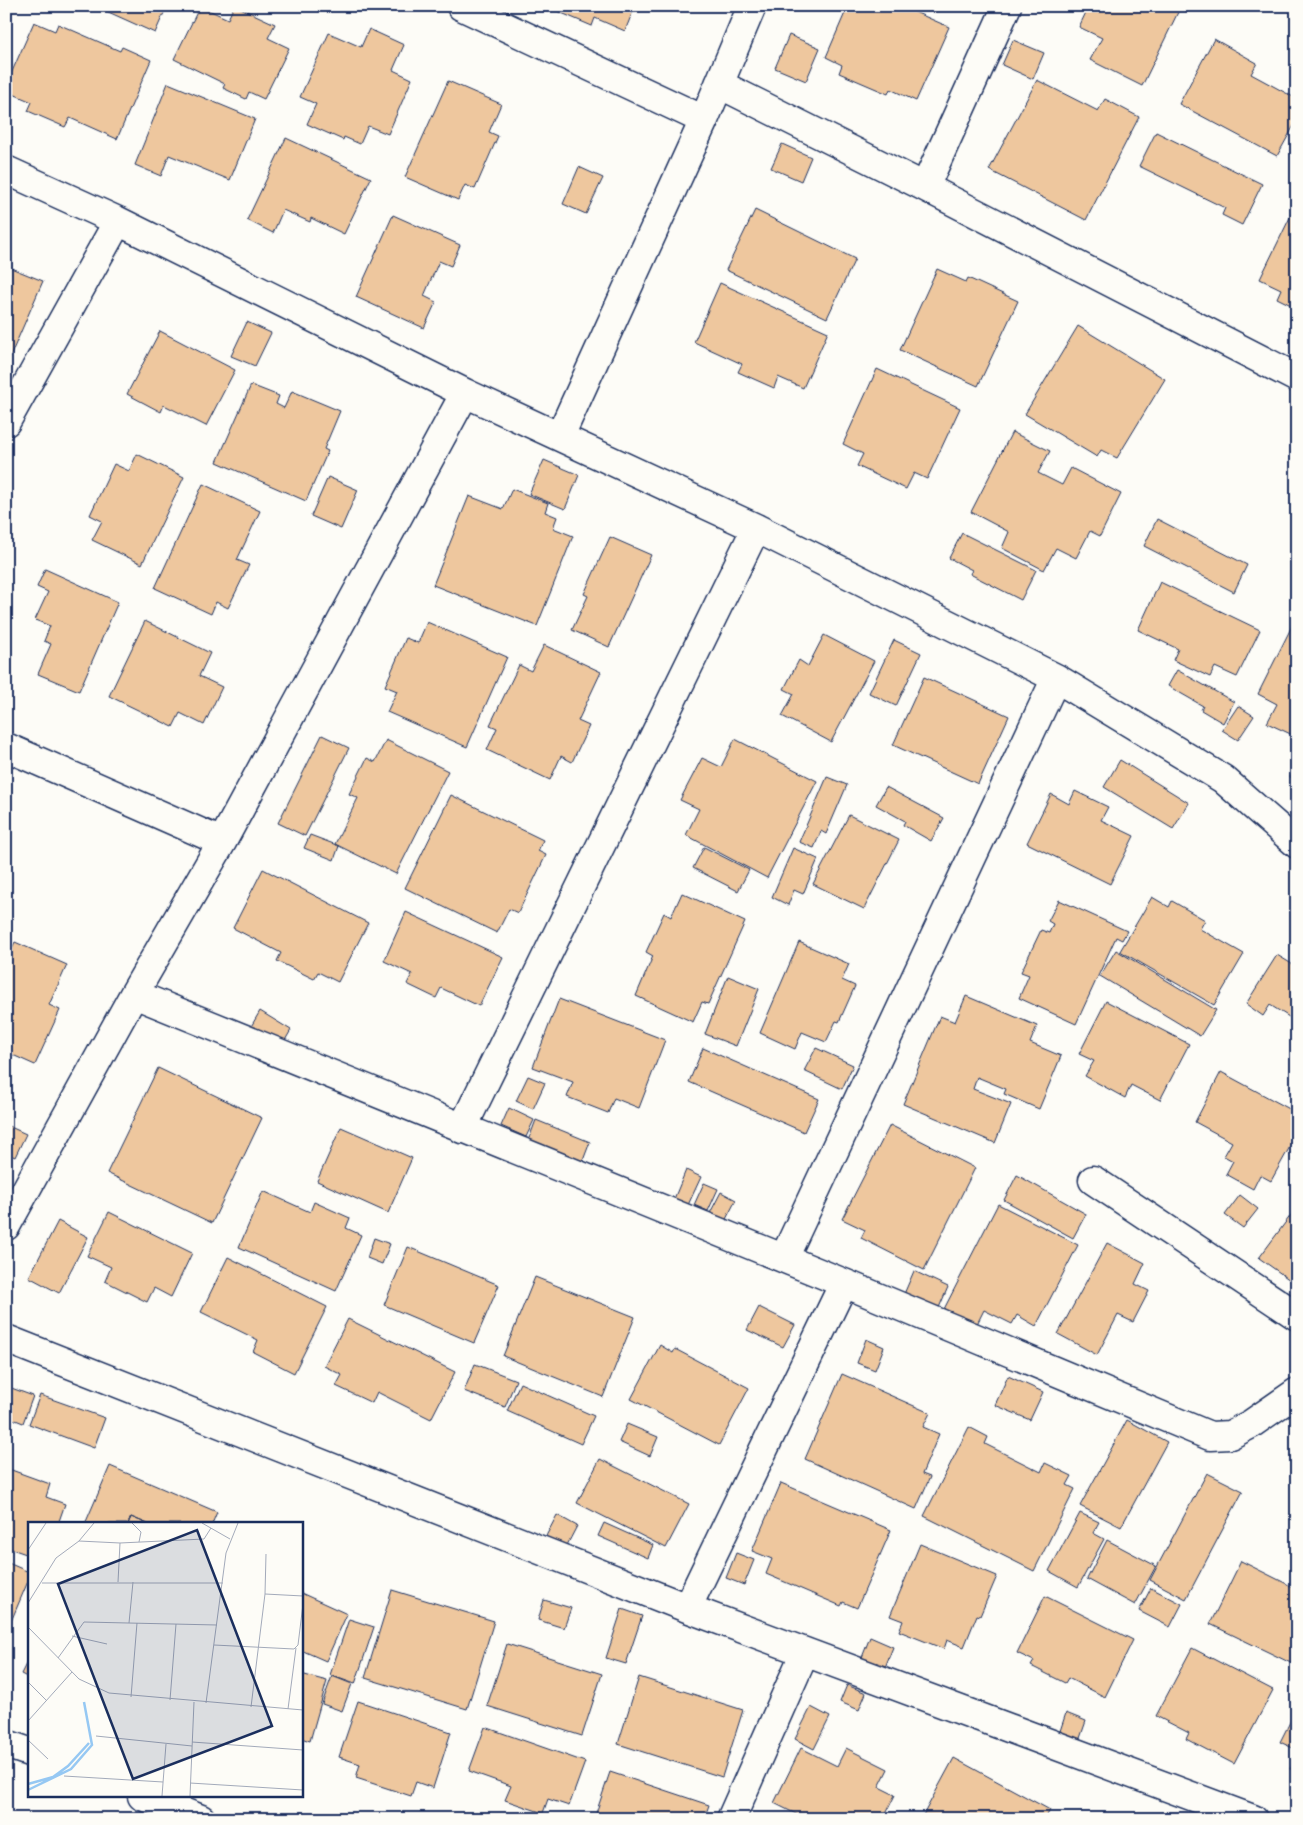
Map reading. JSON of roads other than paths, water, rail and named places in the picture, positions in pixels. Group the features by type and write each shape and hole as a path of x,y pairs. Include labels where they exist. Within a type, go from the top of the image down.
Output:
{"street":[{"path":"461,6 704,120"},
{"path":"560,436 704,120 752,6"},
{"path":"925,187 1008,6"},
{"path":"719,84 925,187 1297,378"},
{"path":"6,170 118,221 465,392 756,528 1056,678 1223,779 1297,844"},
{"path":"6,422 118,221"},
{"path":"6,1226 134,994 222,842 465,392"},
{"path":"462,1129 756,528"},
{"path":"784,1258 1056,678"},
{"path":"6,747 222,842"},
{"path":"134,994 462,1129 784,1258 1210,1436 1230,1435 1251,1424 1297,1392"},
{"path":"1093,1180 1297,1316"},
{"path":"687,1608 844,1283"},
{"path":"6,1340 687,1608 1252,1819"},
{"path":"731,1819 805,1652"},
{"path":"6,1744 28,1752"},
{"path":"147,1798 201,1819"}]}
